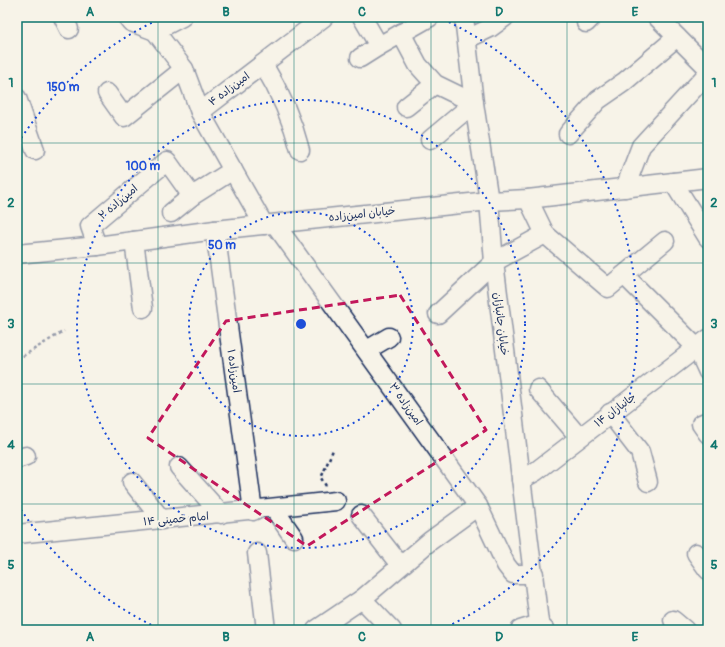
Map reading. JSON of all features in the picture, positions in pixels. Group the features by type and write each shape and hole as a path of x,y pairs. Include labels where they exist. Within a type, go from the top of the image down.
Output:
{"street":[{"path":"127,17 131,22 155,31 184,69 200,112"},
{"path":"155,31 182,17"},
{"path":"362,17 379,46"},
{"path":"360,58 430,17"},
{"name":"خیابان جانبازان","path":"464,17 474,103 489,201 494,262 541,628"},
{"path":"467,39 490,28 505,17"},
{"path":"657,17 708,68"},
{"name":"امین‌زاده ۴","path":"270,224 233,170 200,112 321,18"},
{"path":"401,33 418,65 435,84 474,103 430,140"},
{"path":"568,134 598,100 624,82 677,37"},
{"path":"263,64 282,97 293,122 300,150"},
{"path":"107,93 124,117 184,69"},
{"path":"625,188 641,146 708,73"},
{"path":"406,107 435,84"},
{"path":"17,98 36,150"},
{"name":"امین‌زاده ۲","path":"97,246 90,226 167,161 192,196"},
{"path":"171,213 192,196 233,170"},
{"name":"خیابان امین‌زاده","path":"17,254 97,246 214,230 489,201 528,199 708,178"},
{"path":"673,182 708,238"},
{"path":"528,199 545,234 608,288 665,241"},
{"name":"امین‌زاده ۳","path":"270,224 367,350 478,506 506,565 513,574 534,574"},
{"name":"امین‌زاده ۱","path":"214,230 253,511"},
{"path":"438,314 494,262 545,234"},
{"path":"134,241 143,308"},
{"path":"624,275 702,344 708,372"},
{"path":"367,350 389,337"},
{"name":"جانبازان ۱۴","path":"521,480 535,472 610,413 702,344"},
{"path":"538,389 579,437"},
{"path":"610,413 640,452 648,482"},
{"path":"708,421 701,424 708,434"},
{"path":"179,467 221,514"},
{"path":"132,482 162,520"},
{"name":"امام خمینی ۱۴","path":"17,534 336,502"},
{"path":"316,630 362,599 400,565 478,506"},
{"path":"274,509 294,538"},
{"path":"361,515 400,565"},
{"path":"257,553 266,630"},
{"path":"696,553 708,570"},
{"path":"362,599 392,630"},
{"path":"520,630 541,628"}],"path":[{"path":"17,358 23,356 64,331"}],"highlighted area":[{"path":"400,295 486,430 307,546 148,438 226,321"}]}
